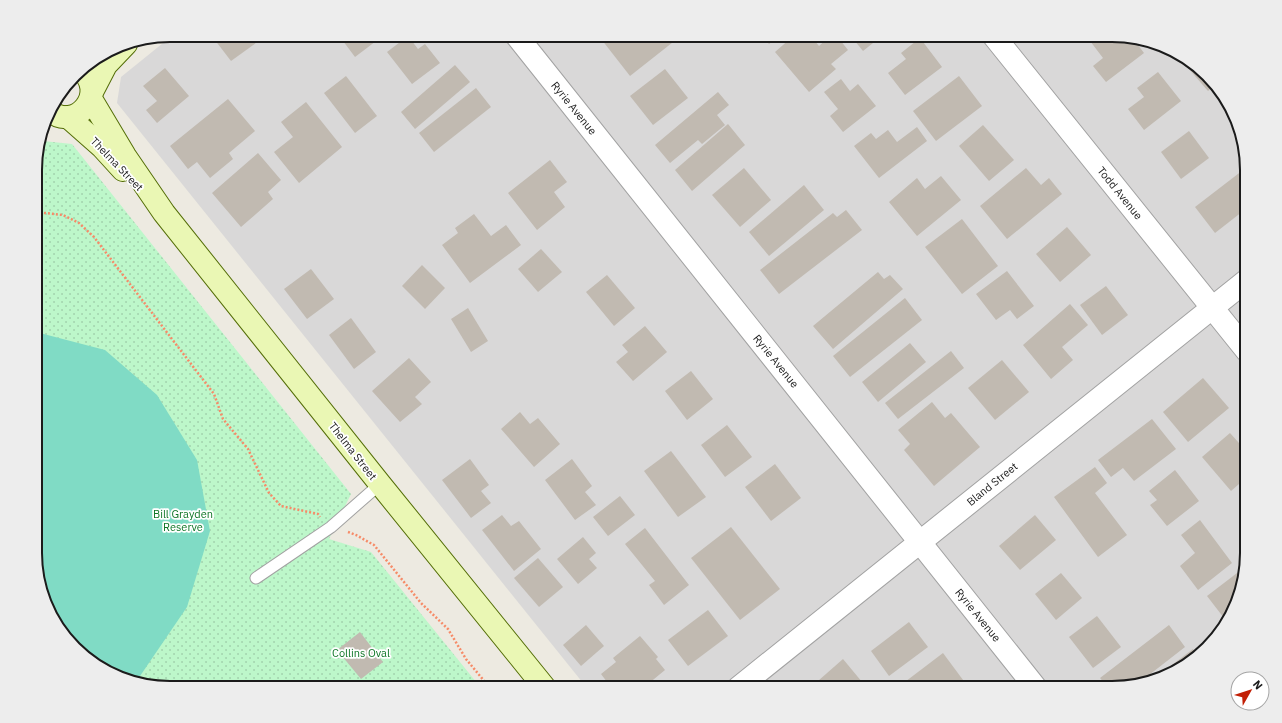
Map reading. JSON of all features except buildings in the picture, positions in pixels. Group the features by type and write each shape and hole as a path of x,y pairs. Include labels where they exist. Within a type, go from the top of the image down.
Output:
{"main road":[{"path":"56,117 75,115 87,106 106,65 117,54"},
{"name":"Thelma Street","path":"86,74 91,83 91,95 125,156 164,213 539,681"},
{"name":"Thelma Street","path":"56,117 102,147 164,213"}],"street":[{"name":"Ryrie Avenue","path":"522,42 1030,681"},
{"name":"Todd Avenue","path":"1000,42 1240,342"},
{"name":"Bland Street","path":"747,681 1240,286"}],"lane":[{"path":"256,578 331,528 380,484"}],"path":[{"path":"42,213 63,215 79,223 94,237 214,394 223,419 248,449 269,493 281,506 318,514 331,528 356,535 374,545 421,603 448,629 466,659 484,681"}],"shaded area":[{"path":"164,42 170,42 1112,42 1145,46 1176,59 1196,74 1208,86 1227,113 1238,145 1240,161 1240,562 1238,578 1227,610 1214,631 1203,644 1190,655 1161,671 1137,679 1121,681 581,681 117,103 121,77"}],"green space":[{"name":"Bill Grayden Reserve","path":"45,141 72,144 351,494 329,539 371,552 475,681 153,680 137,677 106,664 79,644 68,631 55,610 49,594 44,578 42,553 42,170"},
{"path":"42,334 105,350 157,395 197,460 210,531 187,607 139,677 106,664 92,655 79,644 68,631 55,610 44,578 42,553"}],"park label":[{"name":"Collins Oval","path":"361,653"}]}
